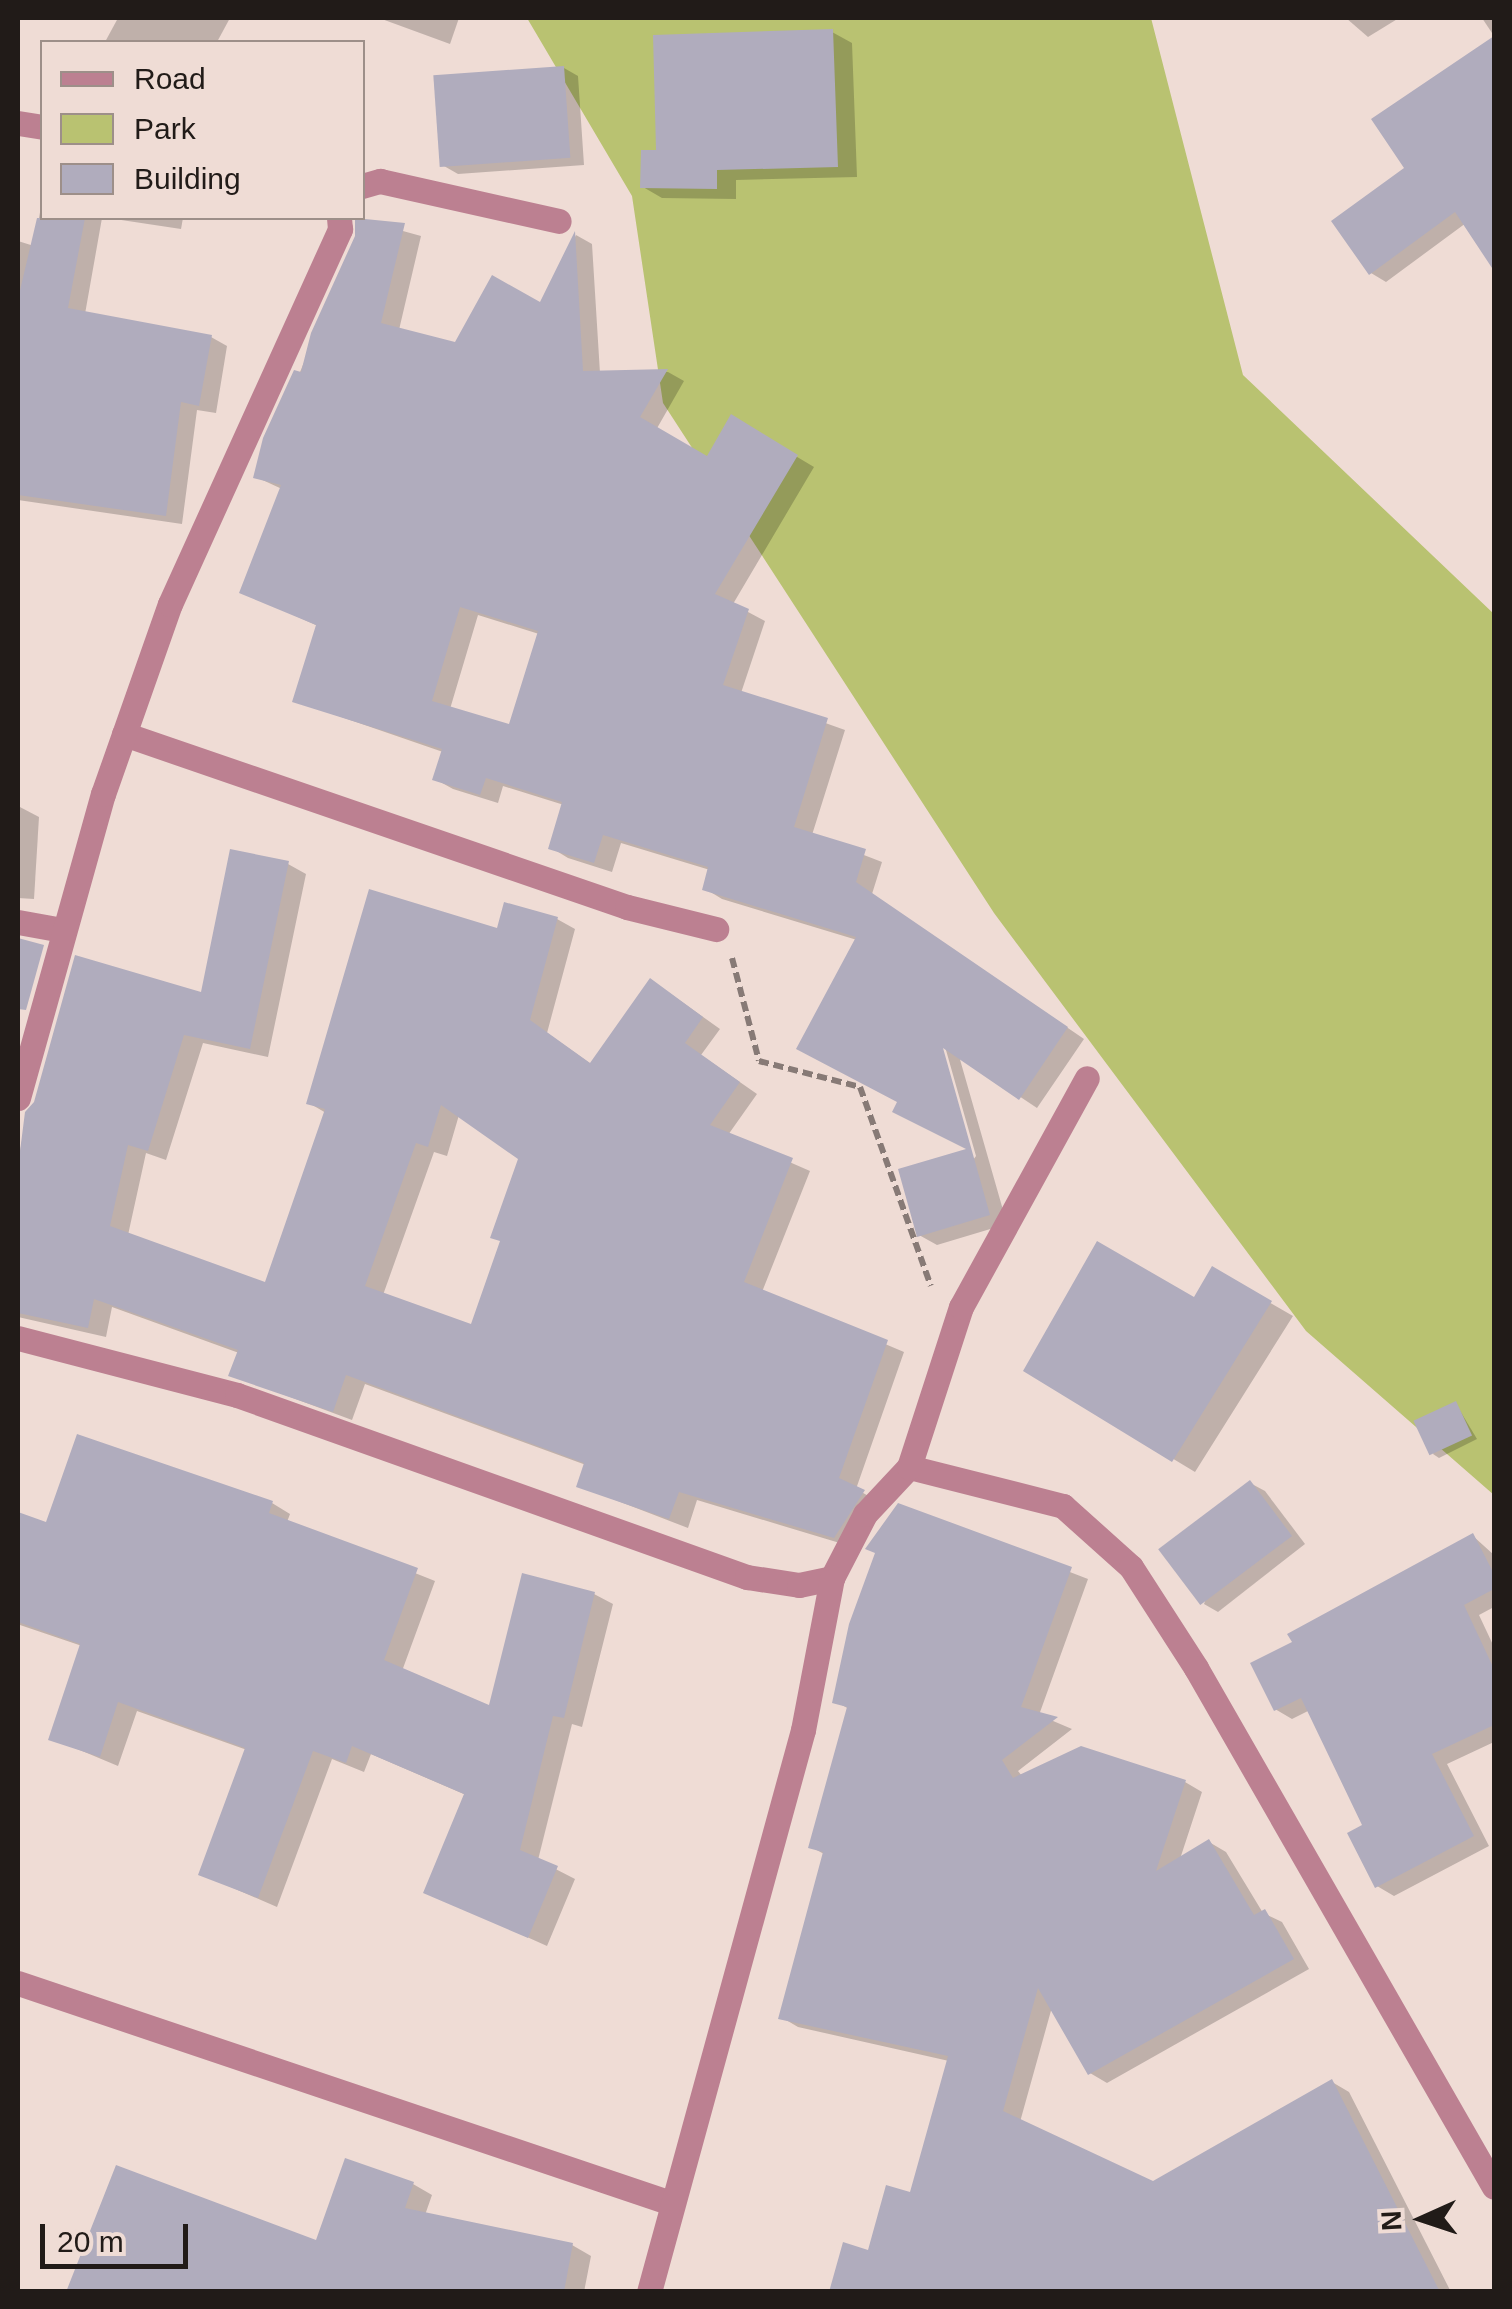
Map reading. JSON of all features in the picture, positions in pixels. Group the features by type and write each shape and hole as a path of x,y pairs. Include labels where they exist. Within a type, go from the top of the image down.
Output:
{"street":[{"path":"365,185 380,181 559,221"},
{"path":"18,1098 62,930 170,604 338,220"},
{"path":"124,734 626,908 716,929"},
{"path":"18,922 62,930"},
{"path":"649,2292 803,1730 832,1578 865,1514 909,1468 961,1307 1087,1078"},
{"path":"18,1338 237,1395 747,1577 799,1585 832,1578"},
{"path":"909,1468 1063,1506 1131,1567 1494,2187"},
{"path":"18,1983 671,2202"}],"path":[{"path":"716,929 740,971 758,1060 860,1087 928,1280 940,1303 961,1307"}],"green space":[{"path":"527,18 1151,18 1243,375 1494,614 1494,1495 1306,1331 994,913 663,403 632,196"}],"building":[{"path":"833,29 838,167 717,170 717,189 640,188 641,150 656,150 653,35"},
{"path":"1494,36 1494,271 1455,212 1369,275 1331,221 1404,168 1371,119"},
{"path":"564,66 570,158 440,167 433,75"},
{"path":"37,218 85,220 68,308 212,335 199,406 181,402 166,516 18,495 18,299"},
{"path":"355,220 405,223 381,323 455,342 492,275 540,302 575,231 583,371 668,369 640,417 707,456 731,414 798,455 715,594 749,609 723,685 828,718 794,827 866,849 856,882 1068,1027 1019,1100 943,1048 990,1215 917,1237 898,1169 966,1149 892,1112 897,1102 796,1049 856,937 702,890 708,867 603,835 594,863 548,849 562,802 486,778 480,795 432,780 442,749 292,702 316,625 239,593 281,485 253,478 263,438 294,370 301,372 311,333 355,236","holes":["460,607 538,631 509,724 432,701"]},
{"path":"230,849 289,861 250,1049 184,1035 148,1151 128,1145 110,1226 265,1282 325,1109 306,1104 369,889 497,928 504,902 558,917 530,1020 590,1063 650,978 703,1017 685,1043 740,1082 710,1125 793,1158 744,1282 888,1340 839,1478 865,1490 834,1538 679,1492 669,1519 576,1487 584,1463 346,1375 333,1412 228,1376 238,1350 94,1299 88,1328 18,1313 18,1167 25,1112 34,1102 75,955 201,992","holes":["441,1105 518,1159 490,1238 500,1241 471,1324 365,1286 416,1143 428,1147"]},
{"path":"18,938 44,945 26,1010 18,1009"},
{"path":"1097,1241 1194,1297 1212,1266 1272,1301 1172,1462 1023,1371"},
{"path":"1456,1401 1472,1435 1429,1455 1413,1421"},
{"path":"77,1434 273,1501 269,1513 418,1568 384,1660 489,1705 522,1573 595,1592 564,1718 553,1716 520,1850 558,1866 528,1938 423,1893 464,1794 352,1746 346,1763 313,1751 258,1898 198,1875 245,1748 118,1702 100,1757 48,1740 80,1644 18,1622 18,1512 46,1522"},
{"path":"1250,1480 1292,1536 1200,1605 1158,1549"},
{"path":"898,1503 1072,1567 1021,1707 1058,1717 1002,1760 1013,1778 1081,1746 1186,1780 1156,1871 1209,1839 1254,1915 1265,1909 1294,1959 1088,2075 1038,1988 1003,2111 1153,2181 1332,2079 1440,2292 829,2292 843,2242 868,2250 886,2185 910,2192 948,2056 778,2019 823,1852 808,1848 847,1707 832,1703 849,1624 875,1553 865,1549"},
{"path":"1473,1533 1494,1574 1494,1589 1464,1605 1494,1669 1494,1725 1432,1754 1474,1836 1375,1888 1347,1833 1362,1825 1301,1698 1274,1711 1250,1663 1292,1642 1287,1634"},
{"path":"345,2158 414,2182 405,2208 573,2243 564,2292 66,2292 116,2165 316,2240"}]}
